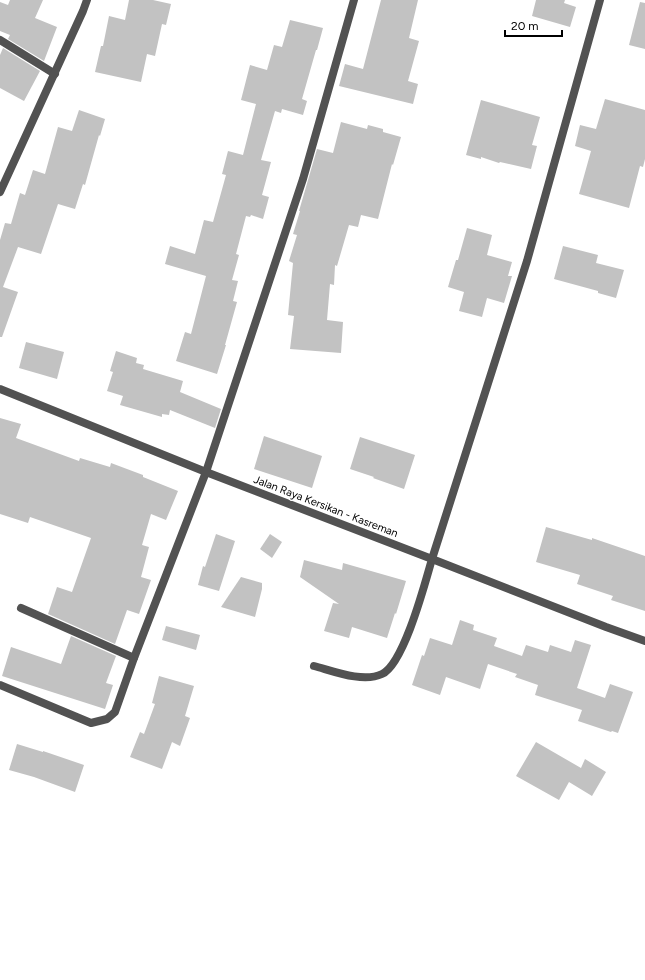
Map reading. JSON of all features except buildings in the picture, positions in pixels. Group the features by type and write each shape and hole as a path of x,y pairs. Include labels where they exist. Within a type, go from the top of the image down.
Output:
{"street":[{"path":"0,192 55,74 87,0"},
{"path":"0,685 91,723 107,719 115,712 134,658 206,472 303,179 354,0"},
{"path":"314,666 355,677 381,675 388,670 405,643 527,261 600,0"},
{"path":"0,40 55,74"},
{"name":"Jalan Raya Kersikan - Kasreman","path":"0,389 206,472 645,641"},
{"path":"21,608 134,658"}]}
